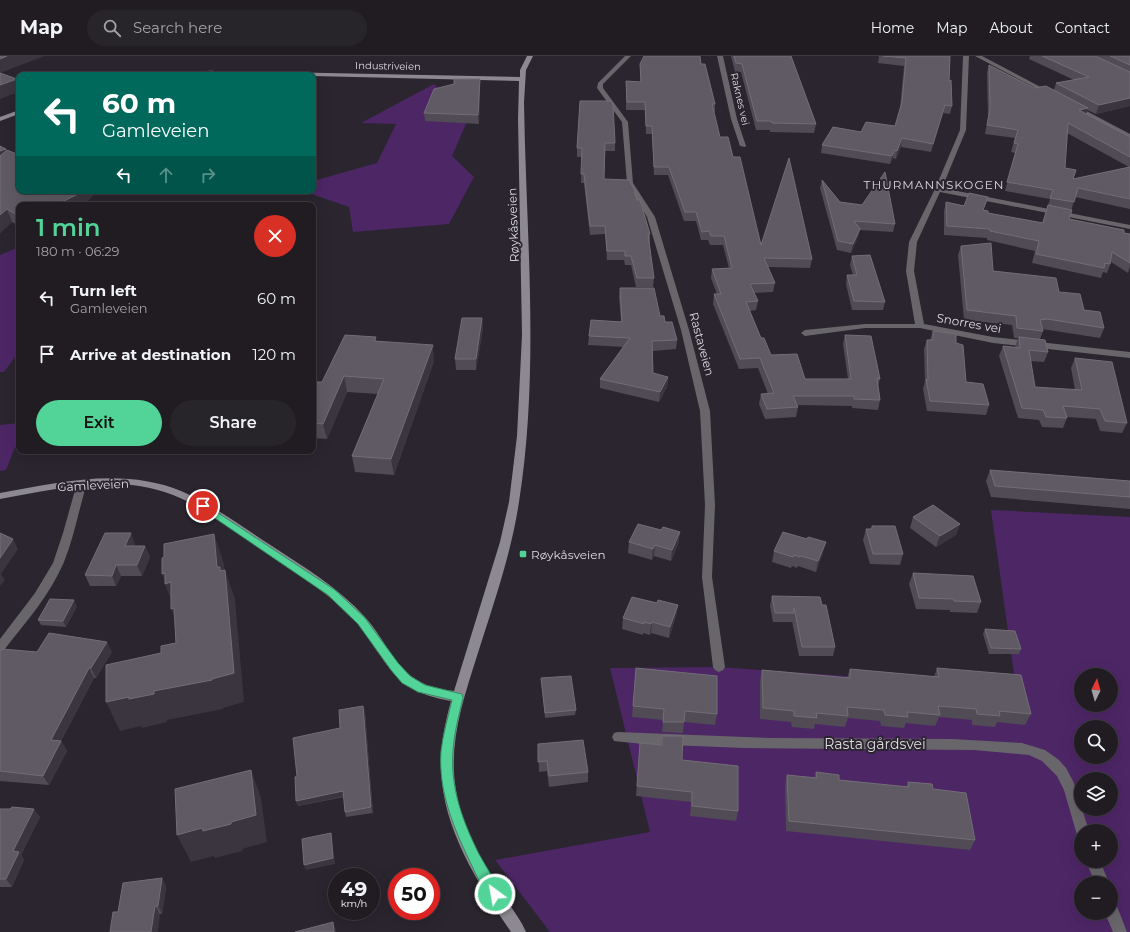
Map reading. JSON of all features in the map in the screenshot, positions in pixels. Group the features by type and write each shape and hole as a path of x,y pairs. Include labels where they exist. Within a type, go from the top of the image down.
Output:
{"main road":[{"name":"Røykåsveien","path":"458,698 498,573 507,539 514,504 521,448 526,375 526,320 521,114 522,78 525,66 530,56"},
{"name":"Industriveien","path":"316,74 522,78"},
{"path":"0,119 16,113"},
{"name":"Gamleveien","path":"0,496 82,483 124,482 150,485 175,492 203,506 331,592 362,621 394,666 406,680 422,688 458,698"},
{"path":"458,698 449,734 447,752 448,786 464,836 483,874 519,932"}],"street":[{"name":"Rastaveien","path":"628,56 604,79 600,84 600,88 625,122 630,183 651,217 685,330 705,411 710,505 707,577 719,667"},
{"name":"Raknes vei","path":"720,56 734,119 743,146"},
{"path":"920,326 910,271 912,242 938,189 963,130 966,56"},
{"path":"978,56 1056,97"},
{"path":"1070,105 1130,137"},
{"path":"938,189 1130,227"},
{"name":"Snorres vei","path":"805,334 865,326 920,326 993,340 1130,355"},
{"path":"0,647 33,605 52,575 65,543 82,483"},
{"name":"Rasta gårdsvei","path":"618,737 750,743 971,744 1023,748 1046,757 1057,766 1071,788 1080,824"},
{"path":"1115,920 1120,932"}],"shaded area":[{"path":"434,84 449,100 476,101 452,156 474,177 449,224 353,232 349,207 312,194 316,194 316,180 377,163 396,124 361,123"},
{"path":"16,248 16,356 4,372 0,372 0,255"},
{"path":"16,423 16,445 6,470 0,471 0,425"},
{"path":"991,510 1130,517 1130,932 550,932 495,860 650,832 610,668 719,667 1016,688"}],"building":[{"path":"0,56 7,56 0,59"},
{"path":"644,56 700,56 701,64 705,64 715,104 712,104 720,137 728,137 733,157 740,157 761,245 789,158 812,259 764,258 775,283 750,284 758,301 746,302 761,338 764,338 771,355 797,354 805,379 851,379 845,335 871,336 880,379 877,378 880,400 854,399 854,396 793,396 798,407 767,409 761,394 774,393 760,358 740,359 714,294 721,294 712,269 732,268 724,236 711,236 709,231 702,232 696,212 685,212 669,167 654,167 652,126 646,126 645,102 627,102 626,81 641,82 640,64"},
{"path":"734,56 791,56 816,124 772,123 771,121 757,121 742,64 736,63"},
{"path":"883,56 950,56 949,81 951,80 952,106 945,105 933,144 902,138 897,151 895,150 892,156 822,145 833,127 861,132 866,122 895,126 902,102 906,58"},
{"path":"1042,56 1095,56 1130,72 1130,98 1099,105 1056,83 1089,77"},
{"path":"1110,56 1130,56 1130,65"},
{"path":"989,65 1034,88 1046,86 1088,108 1079,110 1130,137 1130,157 1068,123 1065,168 1076,170 1073,179 1130,167 1130,199 1078,188 1074,202 1050,198 1053,190 1007,182 1018,144 1014,143 1018,130 987,125 990,109"},
{"path":"0,73 16,79 16,79 0,85"},
{"path":"454,79 480,79 478,115 424,113 434,89 454,84"},
{"path":"580,101 611,101 613,104 615,143 605,143 604,179 629,180 634,189 637,200 640,200 650,234 648,234 654,278 637,278 631,256 625,256 625,251 607,251 605,226 590,226 584,174 581,174 582,148 577,148"},
{"path":"0,146 6,149 0,151"},
{"path":"7,150 16,154 16,194 78,194 62,202 16,202 16,214 7,209 0,215 0,156"},
{"path":"885,172 895,224 854,221 860,229 853,244 838,241 822,180 840,202 862,205"},
{"path":"969,193 988,197 983,210 988,211 988,213 1043,223 1048,205 1072,210 1069,219 1124,230 1124,233 1130,234 1130,263 1112,252 1110,264 1105,263 1104,268 1036,254 1039,241 990,231 990,229 947,226 946,202 964,206"},
{"path":"991,243 993,271 1056,278 1059,292 1080,294 1084,310 1100,312 1104,328 1047,319 1040,320 1043,331 1017,328 1016,316 967,310 961,246"},
{"path":"870,255 885,302 854,301 847,275 857,275 852,256"},
{"path":"620,288 654,288 660,316 664,316 665,322 672,322 677,340 652,341 653,373 668,377 660,392 600,379 630,338 589,336 591,320 622,322"},
{"path":"462,318 482,318 476,359 455,359"},
{"path":"933,331 956,334 956,343 963,345 966,382 983,384 989,405 930,401 926,379 928,380 927,340 933,340"},
{"path":"345,335 376,337 374,341 433,345 391,459 352,456 384,379 344,376 323,424 316,423 316,382 322,382"},
{"path":"1019,337 1045,340 1048,352 1029,350 1035,387 1082,390 1075,358 1112,362 1127,423 1105,421 1100,409 1063,406 1067,418 1046,417 1043,410 1022,408 1003,346 1020,348"},
{"path":"990,470 1130,481 1130,497 995,486"},
{"path":"933,505 960,524 940,536 913,517"},
{"path":"638,524 661,530 663,527 680,532 672,550 655,545 653,549 629,542"},
{"path":"872,526 895,526 903,554 873,554 866,529 872,529"},
{"path":"783,532 807,539 808,537 826,542 818,561 801,556 794,555 793,557 774,551"},
{"path":"0,533 13,539 0,558"},
{"path":"105,533 131,533 125,546 145,546 137,565 116,565 112,576 85,575"},
{"path":"214,534 217,567 220,567 220,571 225,570 234,673 212,680 154,691 154,694 106,702 106,665 161,653 161,646 176,643 174,608 171,609 171,582 165,584 165,573 162,574 164,544"},
{"path":"913,573 973,576 981,602 954,601 954,599 919,598"},
{"path":"772,596 820,597 822,605 826,605 835,647 802,647 794,608 794,613 775,613"},
{"path":"632,597 657,603 658,600 678,605 670,627 652,622 651,624 644,622 644,624 623,618"},
{"path":"50,599 74,600 63,621 38,620"},
{"path":"985,629 1015,631 1021,649 991,648"},
{"path":"49,633 107,642 91,668 89,668 51,740 61,741 43,776 0,771 0,652 2,649 37,652"},
{"path":"636,668 717,676 717,714 685,711 684,722 663,722 664,709 633,706"},
{"path":"937,668 1021,675 1031,714 999,711 1000,716 977,714 976,709 938,706 940,715 907,712 908,717 885,715 884,710 847,707 848,716 816,713 817,718 794,716 794,711 763,708 762,670 850,678 850,669 939,677"},
{"path":"571,676 576,710 545,713 541,678"},
{"path":"363,706 371,807 345,812 343,791 296,801 295,777 297,776 293,738 340,728 339,710"},
{"path":"662,736 683,736 682,760 738,766 738,811 692,806 692,792 637,786 640,743 662,745"},
{"path":"583,740 588,772 549,776 547,761 538,762 538,744"},
{"path":"251,770 256,815 231,822 231,824 203,831 202,828 177,835 175,789"},
{"path":"816,772 839,775 839,780 909,787 908,782 932,784 933,789 966,793 975,840 789,821 787,775 817,778"},
{"path":"12,807 34,809 13,851 19,852 6,879 0,879 0,809 10,809"},
{"path":"331,833 333,858 304,865 302,839"},
{"path":"162,878 158,906 155,906 151,932 110,932 113,912 118,912 123,883"},
{"path":"333,922 334,932 295,932"}],"place":[{"name":"Røykåsveien","path":"523,554"}],"district":[{"name":"THURMANNSKOGEN","path":"934,184"}],"route":[{"path":"203,506 331,592 362,621 394,666 406,680 436,693 458,698 449,734 446,769 448,786 464,836 495,894"}]}
